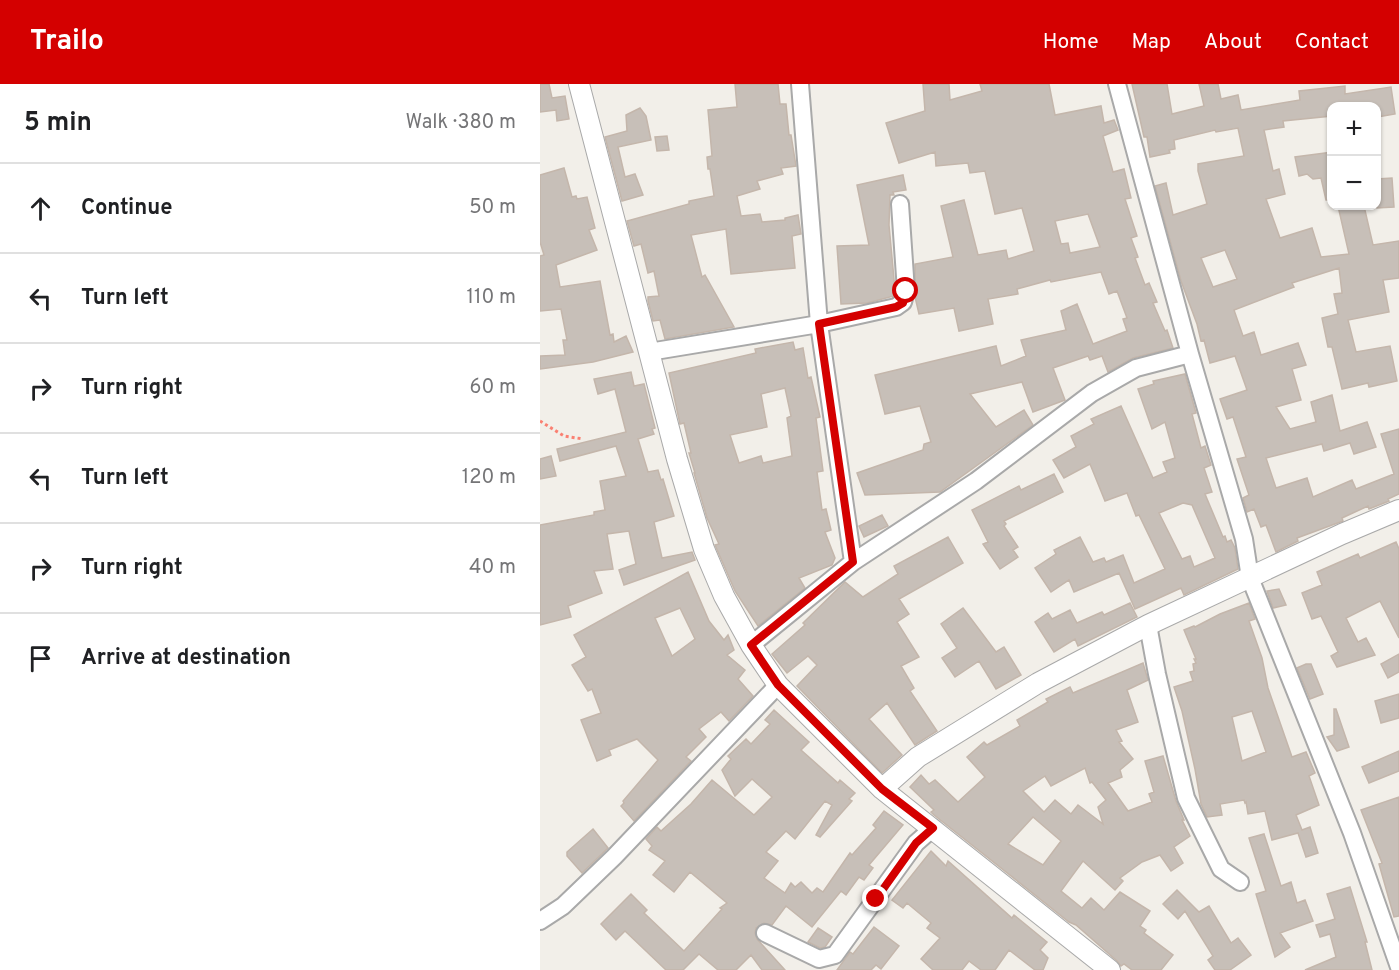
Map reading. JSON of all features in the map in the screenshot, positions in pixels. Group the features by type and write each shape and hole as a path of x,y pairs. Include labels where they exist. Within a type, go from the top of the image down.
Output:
{"street":[{"path":"579,84 677,459 704,549 724,596 751,645 778,685 882,789 1110,970"},
{"path":"800,84 819,324 853,562"},
{"path":"1117,84 1190,354 1244,539 1250,578 1352,833 1399,967"},
{"path":"649,352 819,324 896,307 903,303 906,291 900,204"},
{"path":"751,645 853,562 976,481 1092,393 1136,368 1190,354"},
{"path":"882,789 918,757 1038,683 1148,625 1342,534 1399,510"},
{"path":"1148,625 1186,798 1221,869 1240,882"},
{"path":"540,921 562,906 664,805 778,685"},
{"path":"765,933 819,959 835,955 916,843 933,828"}],"path":[{"path":"540,421 564,436 583,439"}],"building":[{"path":"540,84 549,84 552,98 565,96 569,119 557,121 556,110 540,112"},
{"path":"735,84 778,84 780,104 786,104 789,135 791,135 796,166 781,168 783,174 757,181 760,189 737,196 741,216 760,214 762,222 785,220 785,218 798,215 801,234 792,236 795,268 731,274 726,229 691,235 702,277 705,275 734,327 665,339 660,320 653,321 648,301 648,297 659,296 654,271 648,273 641,244 634,246 627,221 689,204 689,201 714,196 707,157 712,156 708,110 737,107"},
{"path":"923,84 949,84 950,100 982,91 980,84 1049,84 1055,115 1101,106 1104,123 1114,120 1118,130 1103,136 1113,172 1124,169 1131,198 1125,199 1137,236 1131,238 1138,257 1135,258 1145,285 1149,283 1157,302 1153,303 1165,331 1167,330 1173,348 1133,358 1108,372 1102,356 1090,360 1088,356 1053,368 1065,400 1033,412 1022,382 970,394 996,427 1024,410 1033,425 940,492 865,495 857,473 923,450 924,444 931,442 920,406 885,414 875,375 996,346 1001,366 1026,356 1021,340 1066,330 1061,311 1077,304 1093,344 1127,331 1123,319 1127,318 1117,291 1109,294 1101,272 1051,282 1050,280 1017,289 1018,294 988,299 993,324 959,331 954,308 919,314 915,297 915,264 953,257 941,206 964,200 978,255 1006,250 1008,259 1034,251 1022,208 995,214 985,171 970,173 968,163 936,166 935,152 899,163 886,123 925,111","holes":["1088,214 1100,247 1070,253 1068,243 1061,244 1055,221"]},
{"path":"1132,84 1167,84 1172,114 1204,106 1199,84 1218,84 1221,99 1238,95 1241,110 1300,100 1299,91 1345,86 1345,94 1391,87 1395,114 1381,116 1381,102 1327,102 1327,117 1283,121 1284,127 1264,130 1273,171 1279,169 1285,194 1266,199 1280,238 1312,228 1321,257 1349,254 1339,210 1365,210 1373,245 1399,241 1399,278 1383,280 1389,312 1348,320 1356,352 1390,346 1397,381 1369,387 1368,383 1342,389 1332,347 1328,347 1322,318 1338,314 1334,294 1342,293 1339,268 1292,283 1294,287 1234,310 1243,336 1254,332 1261,355 1298,343 1306,365 1292,369 1301,400 1276,407 1290,429 1316,422 1311,402 1332,395 1340,431 1367,422 1376,447 1354,454 1350,443 1324,451 1322,444 1266,458 1276,488 1307,478 1313,497 1352,480 1356,489 1394,474 1381,434 1399,429 1399,494 1388,499 1389,501 1369,509 1368,506 1342,518 1343,521 1297,538 1298,541 1276,552 1266,525 1261,527 1254,509 1247,512 1243,498 1249,495 1237,459 1246,457 1233,417 1227,419 1220,399 1247,390 1235,356 1210,363 1204,340 1201,341 1181,281 1155,186 1166,183 1173,215 1207,204 1198,164 1244,156 1238,128 1216,132 1215,130 1174,140 1175,149 1169,150 1170,153 1150,157 1147,137 1144,137","holes":["1225,250 1237,279 1213,287 1201,258"]},
{"path":"640,108 646,116 651,140 618,147 625,177 635,174 643,195 622,201 605,137 627,131 626,115"},
{"path":"667,136 669,150 657,151 655,137"},
{"path":"1327,153 1327,200 1321,178 1313,179 1307,174 1299,176 1295,157"},
{"path":"564,168 572,197 576,196 577,199 587,197 595,228 589,230 597,250 556,265 560,287 600,281 610,335 613,334 614,342 626,336 633,352 593,362 540,369 540,356 565,355 563,340 567,340 561,309 540,311 540,256 544,255 540,242 540,175"},
{"path":"903,175 906,190 893,192 894,195 890,195 889,225 894,296 867,303 841,304 837,246 869,245 857,185"},
{"path":"1392,178 1394,207 1381,208 1381,179"},
{"path":"793,342 795,350 803,348 808,378 811,377 820,417 816,418 823,471 817,472 822,510 826,509 831,530 825,532 835,558 832,565 799,578 805,588 758,626 735,591 715,545 719,544 707,518 689,453 691,453 684,423 680,424 669,373 756,353 755,349","holes":["785,388 791,416 787,418 792,456 763,463 761,456 739,463 730,435 767,427 761,394"]},
{"path":"631,372 634,386 644,384 655,428 652,429 654,434 638,439 648,472 658,470 661,480 663,479 674,516 654,522 662,558 692,552 695,560 624,585 619,570 636,564 629,531 607,534 613,569 594,571 602,593 568,606 571,617 540,625 540,525 594,515 594,512 605,510 600,481 626,476 616,446 560,461 557,449 626,432 615,389 598,394 594,379"},
{"path":"1185,374 1196,413 1192,414 1201,448 1205,446 1211,465 1204,468 1212,492 1205,494 1223,537 1225,536 1227,542 1231,540 1235,548 1238,569 1184,595 1181,588 1135,609 1119,573 1074,592 1069,580 1051,592 1035,568 1056,554 1054,550 1080,537 1093,562 1104,558 1106,562 1123,555 1134,583 1165,569 1139,515 1136,516 1127,493 1105,501 1090,464 1064,478 1053,460 1076,447 1071,436 1094,424 1091,419 1121,406 1153,478 1167,472 1163,462 1175,458 1165,422 1152,429 1138,389 1154,384 1153,381","holes":["1183,503 1192,505 1215,558 1194,567 1190,556 1182,559 1159,513"]},
{"path":"551,456 556,476 540,479 540,459"},
{"path":"1054,474 1063,492 1004,521 1006,524 1004,526 1018,547 1013,550 1018,557 1000,569 983,544 988,542 972,510 1019,486 1021,490"},
{"path":"882,515 888,526 864,537 859,526"},
{"path":"948,537 963,563 899,599 909,614 897,622 919,657 901,666 914,688 910,691 937,731 915,745 887,703 869,719 902,755 882,773 797,686 817,665 808,656 787,673 772,654 805,625 803,623 845,582 863,597 898,574 894,566"},
{"path":"1396,542 1399,549 1399,638 1380,601 1346,618 1358,642 1366,638 1375,655 1337,667 1331,656 1338,652 1321,616 1312,619 1302,593 1322,585 1317,572 1358,554 1360,558"},
{"path":"688,572 709,621 724,640 728,635 734,650 727,655 745,670 738,679 753,696 729,721 721,712 699,729 706,737 686,757 691,761 634,821 621,806 658,760 637,739 609,750 611,755 597,761 581,720 601,713 592,689 588,691 572,665 586,657 574,635","holes":["680,608 695,639 672,656 655,618"]},
{"path":"1279,589 1286,605 1273,608 1267,591"},
{"path":"1130,603 1137,617 1078,646 1075,639 1054,652 1035,622 1048,613 1052,619 1070,610 1077,623 1102,612 1104,615"},
{"path":"1249,603 1255,619 1249,621 1262,658 1268,688 1292,757 1306,752 1315,773 1309,776 1319,805 1296,815 1302,830 1310,827 1318,853 1306,857 1298,833 1272,840 1265,811 1248,814 1244,800 1220,804 1222,815 1207,817 1201,804 1182,711 1174,687 1193,681 1190,672 1194,671 1193,664 1196,663 1194,659 1196,659 1184,630","holes":["1252,711 1266,752 1242,761 1232,717"]},
{"path":"963,608 996,652 1004,647 1021,675 996,689 979,661 955,677 942,658 957,648 941,624"},
{"path":"1399,654 1399,672 1388,678 1381,664"},
{"path":"1143,663 1148,680 1127,690 1138,722 1116,730 1122,741 1119,742 1133,759 1120,770 1122,777 1108,783 1128,811 1152,802 1149,794 1154,792 1145,761 1163,756 1184,820 1182,820 1190,836 1174,847 1183,863 1171,871 1160,855 1142,862 1120,878 1123,881 1115,890 1083,861 1061,891 1082,908 1091,898 1104,910 1120,892 1150,911 1140,926 1146,930 1144,933 1173,955 1161,970 1132,970 1124,964 1121,966 1076,925 1069,922 934,815 931,812 934,810 910,787 921,775 929,784 935,780 958,802 985,777 967,757 984,742 987,745 1020,726 1017,720 1048,702 1046,699 1070,687 1073,693","holes":["1085,768 1090,783 1092,782 1106,800 1098,807 1103,824 1078,805 1071,814 1055,800 1044,812 1023,791 1045,776 1051,786","1033,817 1061,841 1043,865 1008,844"]},
{"path":"1311,664 1323,694 1310,699 1297,668"},
{"path":"1399,694 1399,718 1381,723 1375,701"},
{"path":"1334,709 1336,709 1349,747 1337,751 1327,737 1334,735"},
{"path":"774,710 809,742 801,750 838,783 840,780 855,793 849,799 852,801 820,837 816,835 832,805 825,801 795,839 786,831 766,852 778,861 764,878 785,893 791,883 795,887 801,882 812,893 817,888 823,892 850,853 852,855 876,828 873,825 884,811 903,825 869,865 873,868 864,880 859,877 846,895 841,891 812,927 786,906 772,925 764,923 756,928 757,939 785,970 762,970 751,955 736,970 718,970 699,954 683,970 666,970 625,931 616,940 601,924 631,894 647,910 644,913 684,951 722,909 720,908 727,903 690,872 674,892 653,875 665,861 649,850 652,846 646,839 657,827 661,831 691,804 712,780 754,815 772,797 752,779 735,796 722,770 731,759 728,756 746,739 751,744 770,724 765,720"},
{"path":"1399,751 1399,771 1369,783 1362,767"},
{"path":"1399,797 1399,916 1394,917 1379,864 1382,863 1361,810"},
{"path":"593,829 608,848 582,873 567,856 567,852"},
{"path":"1264,834 1281,886 1291,882 1297,903 1305,900 1313,921 1280,933 1290,947 1275,957 1256,894 1266,891 1249,838"},
{"path":"931,851 946,866 948,861 1012,918 1014,915 1047,942 1040,950 1048,958 1043,970 1035,970 1009,950 995,970 981,970 969,961 962,970 933,970 921,959 940,938 927,928 931,923 907,903 903,908 892,900"},
{"path":"1350,887 1367,942 1365,942 1372,970 1305,970 1336,957 1330,934 1320,937 1316,925 1335,919 1327,894"},
{"path":"1177,890 1199,912 1209,906 1231,943 1238,938 1251,955 1230,970 1215,970 1208,960 1213,956 1185,911 1178,919 1163,904"},
{"path":"874,927 899,946 881,969 876,965 871,970 837,970 850,952 853,954"},
{"path":"818,928 832,937 825,947 820,948 808,942"}],"route":[{"path":"876,899 916,843 933,828 882,789 778,685 751,645 853,562 819,324 896,307 903,303 906,291"}]}
